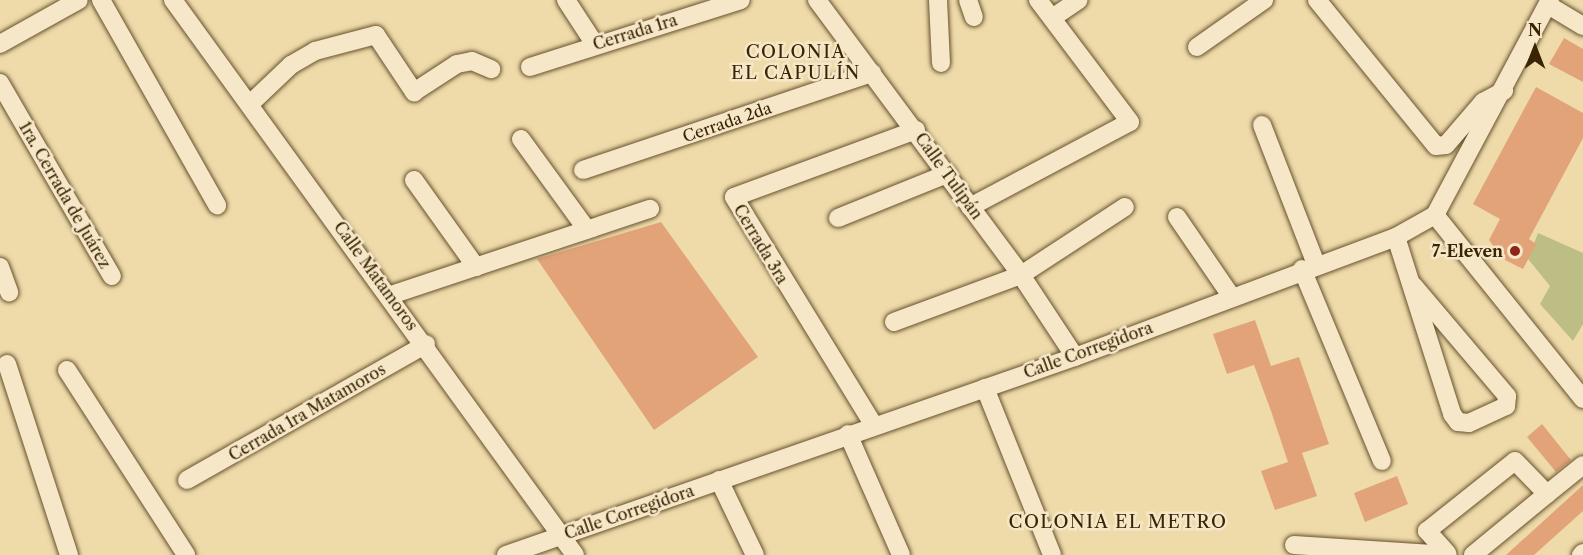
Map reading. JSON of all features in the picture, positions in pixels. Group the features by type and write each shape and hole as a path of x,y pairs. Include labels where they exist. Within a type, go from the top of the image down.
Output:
{"street":[{"path":"0,44 79,0"},
{"path":"101,0 216,205"},
{"name":"Calle Matamoros","path":"173,0 391,295 575,555"},
{"path":"566,0 594,43"},
{"name":"Cerrada 1ra","path":"530,67 594,43 741,0"},
{"name":"Calle Tulipán","path":"817,0 1021,274 1075,357"},
{"path":"938,0 941,63"},
{"path":"970,207 1130,122 1038,0"},
{"path":"1052,18 1079,0"},
{"path":"1197,47 1264,0"},
{"path":"1317,0 1436,146 1446,145 1483,102 1504,91"},
{"path":"1583,26 1549,2 1504,91 1435,214 1583,399"},
{"path":"250,104 291,65 315,51 376,35 414,92 457,63 472,61 491,69"},
{"name":"Cerrada 2da","path":"583,170 872,73"},
{"name":"1ra. Cerrada de Juárez","path":"0,83 112,276"},
{"path":"1262,125 1309,267 1382,461"},
{"name":"Cerrada 3ra","path":"873,424 734,197 916,130"},
{"path":"521,139 587,230"},
{"path":"838,218 947,174"},
{"path":"414,180 476,267"},
{"path":"894,322 1021,274 1125,207"},
{"path":"391,295 650,209"},
{"name":"Calle Corregidora","path":"506,555 873,424 1075,357 1231,296 1396,237 1435,214"},
{"path":"1177,217 1231,296"},
{"path":"1396,237 1458,422 1506,406 1507,396 1413,285"},
{"path":"0,267 9,292"},
{"name":"Cerrada 1ra Matamoros","path":"188,480 426,344"},
{"path":"7,364 69,555"},
{"path":"67,370 186,555"},
{"path":"985,388 1052,555"},
{"path":"848,434 901,555"},
{"path":"1448,554 1427,531 1515,461 1548,494"},
{"path":"1473,555 1583,465"},
{"path":"719,480 755,555"},
{"path":"1294,545 1448,554"}],"green space":[{"path":"1538,233 1583,253 1583,324 1573,341 1540,304 1550,286 1528,259"}],"building":[{"path":"1564,38 1583,49 1583,82 1549,64"},
{"path":"1536,87 1583,113 1583,138 1529,239 1536,244 1523,269 1503,259 1489,240 1500,219 1473,204"},
{"path":"661,222 758,357 654,430 537,259"},
{"path":"1255,320 1271,366 1299,357 1329,444 1302,453 1317,496 1275,510 1261,471 1288,462 1271,411 1254,365 1227,374 1213,334"},
{"path":"1542,424 1571,460 1556,472 1527,437"},
{"path":"1397,476 1408,504 1365,522 1354,493"},
{"path":"1583,485 1583,511 1534,555 1506,555"}],"place":[{"name":"7-Eleven","path":"1515,251"}],"district":[{"name":"COLONIA EL CAPULÍN","path":"796,63"},
{"name":"COLONIA EL METRO","path":"1118,522"}]}
